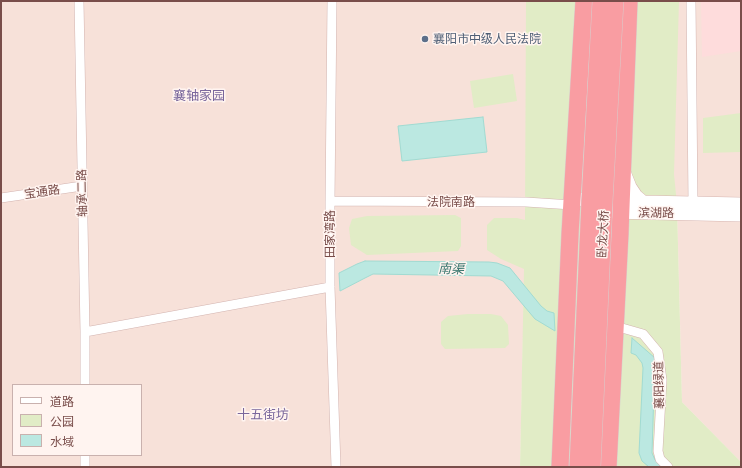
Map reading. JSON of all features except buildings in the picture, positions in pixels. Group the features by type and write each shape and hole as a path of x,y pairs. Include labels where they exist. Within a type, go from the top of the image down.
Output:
{"highway":[{"path":"560,467 572,205 584,1"},
{"name":"卧龙大桥","path":"578,467 601,1"},
{"name":"卧龙大桥","path":"592,467 604,202 616,1"},
{"path":"608,467 621,207 629,1"}],"street":[{"name":"轴承二路","path":"79,1 85,384"},
{"name":"田家湾路","path":"332,1 330,287 336,467"},
{"path":"691,1 693,203"},
{"path":"619,242 626,224 642,208 630,187 622,168"},
{"name":"宝通路","path":"1,198 82,186"},
{"name":"法院南路","path":"330,201 526,202 572,205"},
{"name":"滨湖路","path":"642,208 693,203 741,204"},
{"name":"滨湖路","path":"572,205 741,215"},
{"path":"85,332 330,287"},
{"name":"襄阳绿道","path":"615,326 643,334 658,352 662,380 658,451 660,459 668,467"},
{"path":"85,456 85,467"}],"shaded area":[{"path":"1,1 741,1 741,462 682,402 677,205 526,204 520,467 1,467"},
{"path":"701,1 741,1 741,51 702,57"}],"green space":[{"path":"526,1 679,1 674,174 677,205 682,402 741,462 741,467 520,467 524,269 501,259 487,250 487,225 494,218 517,218 525,220"},
{"path":"513,74 517,101 474,108 470,81"},
{"path":"741,113 741,152 703,153 703,118"},
{"path":"455,215 461,218 461,246 458,251 367,255 351,245 349,228 352,219 367,216"},
{"path":"491,314 501,316 508,325 509,344 505,348 445,349 441,344 441,322 448,316"}],"water":[{"path":"483,117 487,152 402,161 398,126"},
{"name":"南渠","path":"365,261 497,263 510,268 541,306 547,311 554,313 555,331 535,319 503,281 491,276 373,274 340,291 339,273"},
{"path":"632,338 655,358 652,453 655,460 662,467 649,467 642,461 639,453 643,368 642,363 636,355 631,353"}],"place":[{"name":"襄阳市中级人民法院","path":"425,39"}],"district":[{"name":"襄轴家园","path":"199,96"},
{"name":"十五街坊","path":"263,415"}]}
